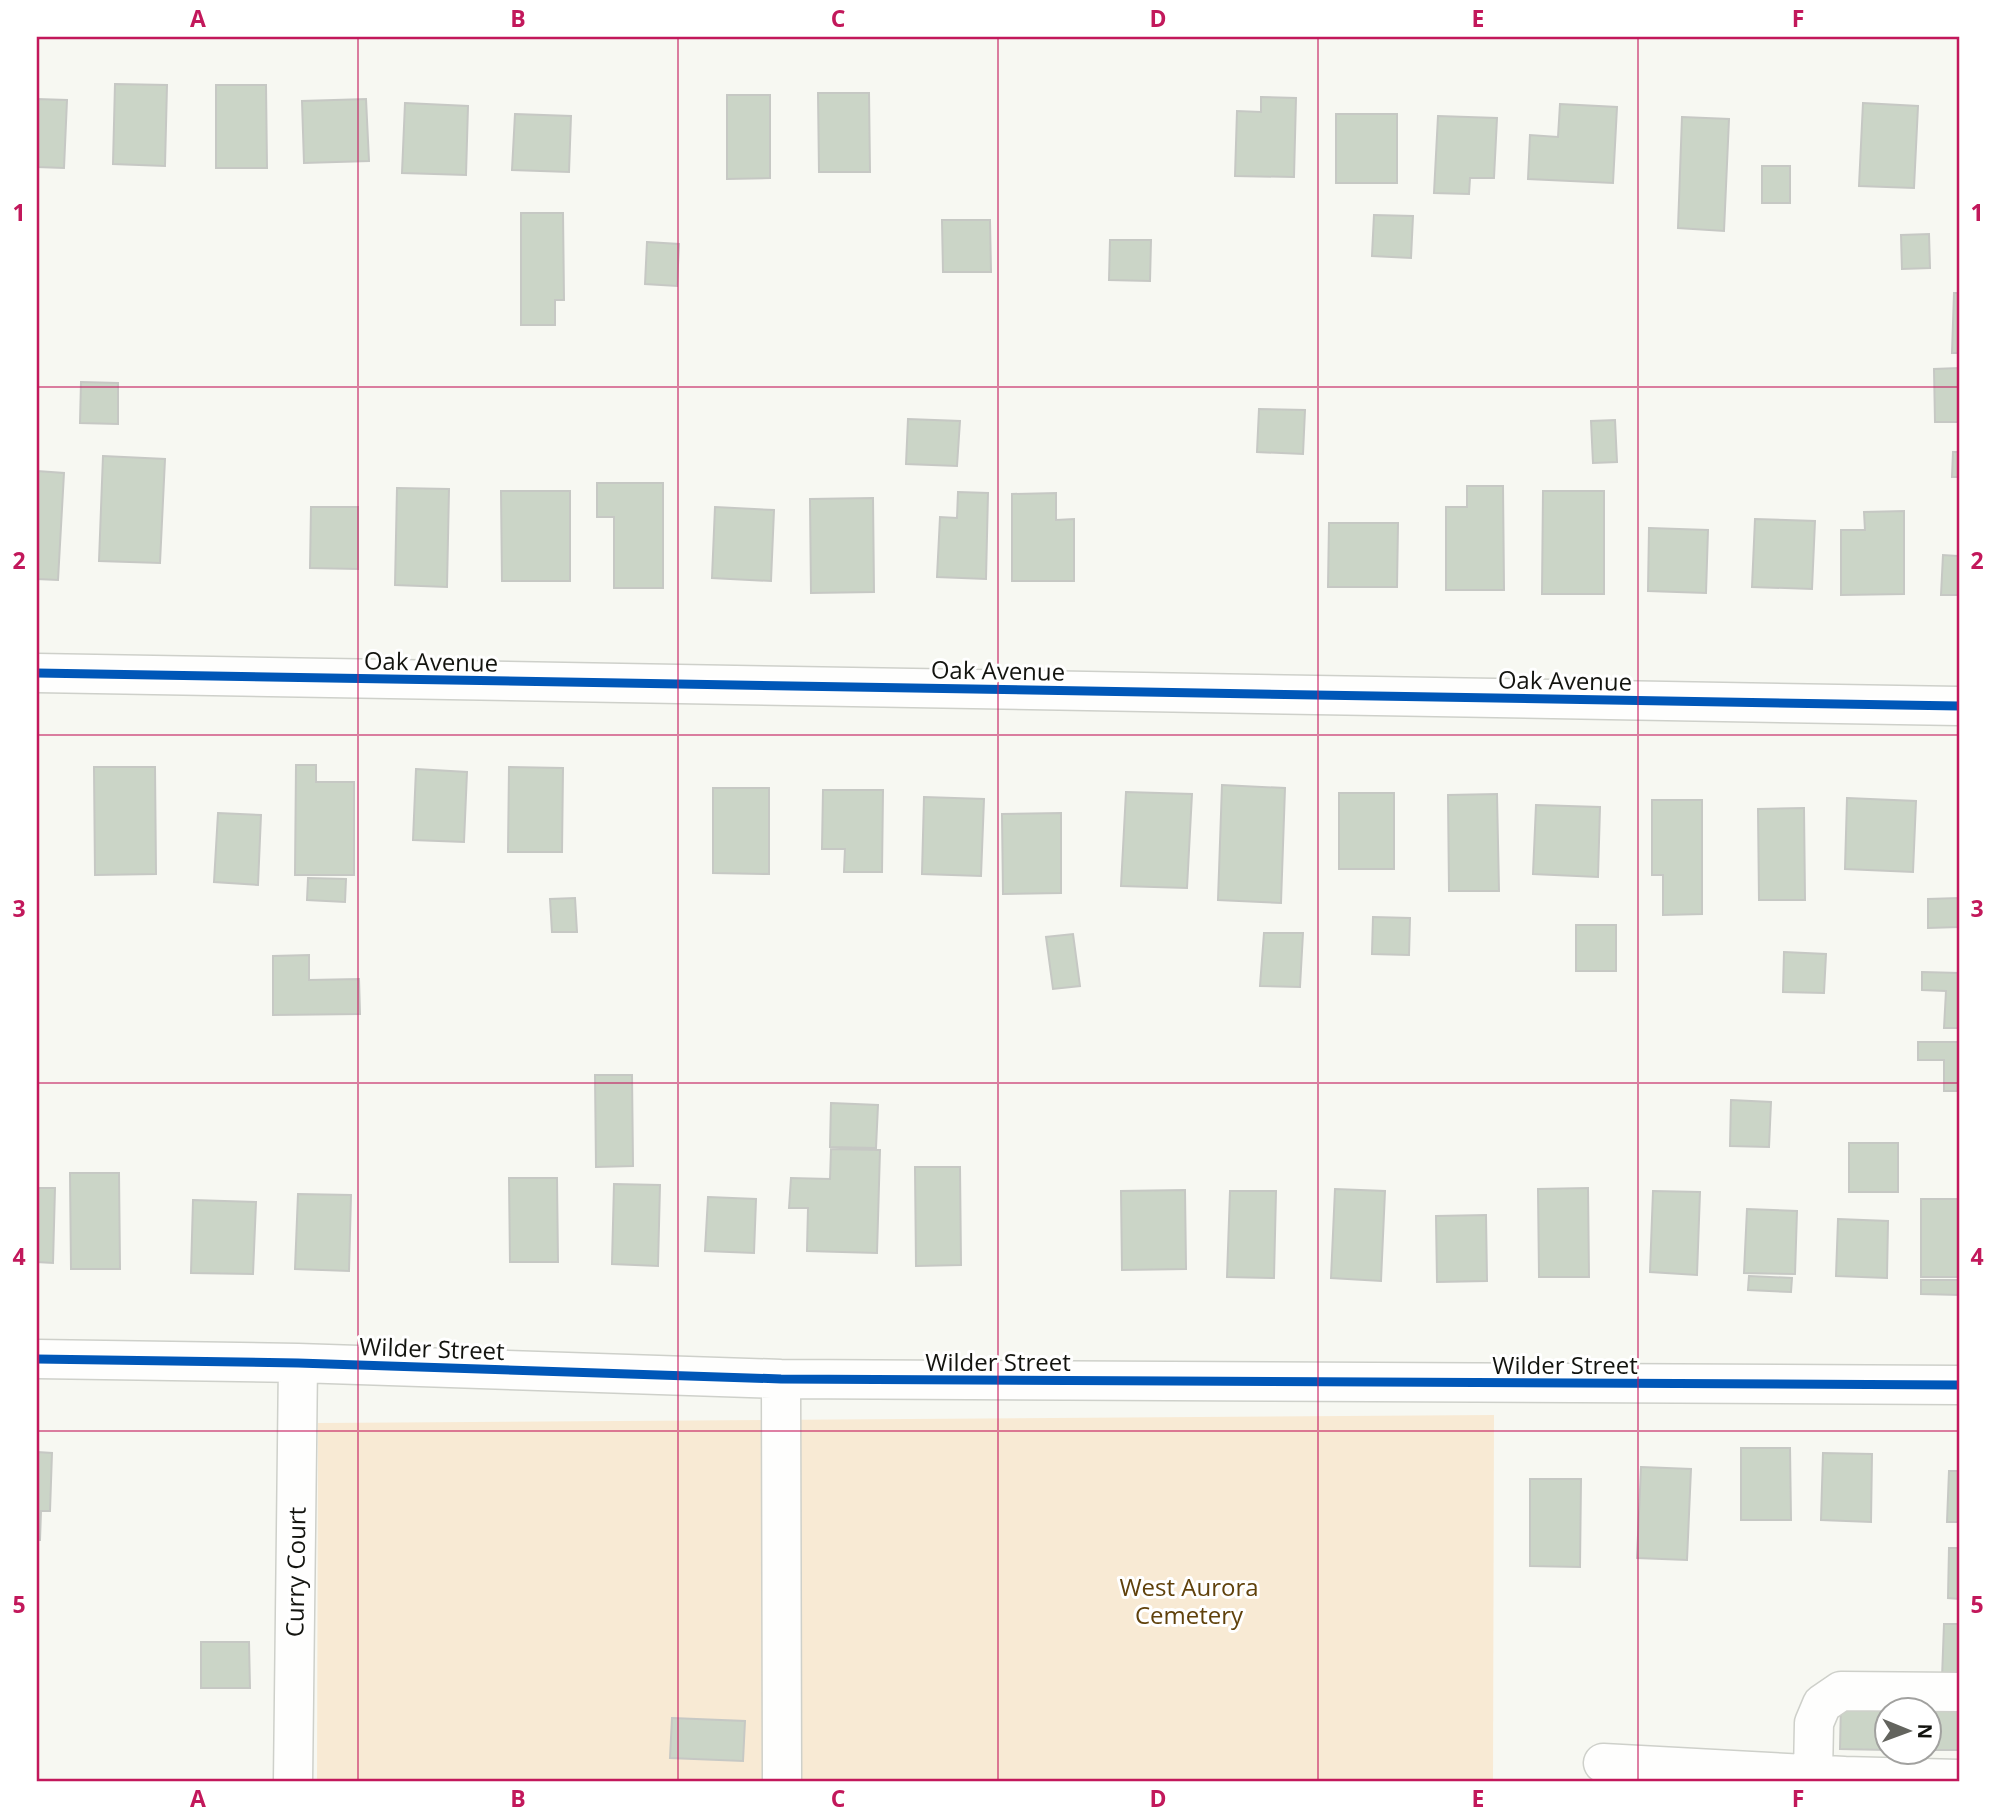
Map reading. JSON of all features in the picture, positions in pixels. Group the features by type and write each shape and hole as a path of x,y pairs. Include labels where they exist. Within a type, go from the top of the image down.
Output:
{"street":[{"name":"Oak Avenue","path":"37,673 1959,706"},
{"name":"Wilder Street","path":"37,1359 298,1363 781,1378 1959,1385"},
{"name":"Curry Court","path":"293,1781 298,1363"},
{"path":"781,1378 782,1781"},
{"path":"1833,1777 1814,1723 1822,1704 1841,1691 1959,1692"},
{"path":"1602,1763 1833,1777 1959,1779"}],"green space":[{"name":"West Aurora Cemetery","path":"1494,1415 1493,1781 317,1781 318,1423"}],"building":[{"path":"115,84 167,85 165,166 113,164"},
{"path":"216,85 266,85 267,168 216,168"},
{"path":"818,93 869,93 870,172 819,172"},
{"path":"727,95 770,95 770,178 727,179"},
{"path":"1261,97 1296,98 1294,177 1235,176 1237,111 1261,112"},
{"path":"37,99 67,100 64,168 37,167"},
{"path":"366,99 369,161 304,163 302,101"},
{"path":"405,103 468,106 466,175 402,173"},
{"path":"1863,103 1918,106 1914,188 1859,186"},
{"path":"1560,104 1617,107 1613,183 1528,179 1530,135 1558,137"},
{"path":"515,114 571,116 569,172 512,170"},
{"path":"1336,114 1397,114 1397,183 1336,183"},
{"path":"1438,116 1497,118 1494,178 1470,178 1469,194 1434,193"},
{"path":"1682,117 1729,119 1724,231 1678,228"},
{"path":"1762,166 1790,166 1790,203 1762,203"},
{"path":"521,213 563,213 564,300 555,300 555,325 521,325"},
{"path":"1374,215 1413,216 1411,258 1372,256"},
{"path":"942,220 990,220 991,272 943,272"},
{"path":"1929,234 1930,268 1902,269 1901,235"},
{"path":"1110,240 1151,240 1150,281 1109,280"},
{"path":"647,242 679,244 677,286 645,284"},
{"path":"1954,293 1959,293 1959,353 1952,353"},
{"path":"1959,368 1959,422 1935,422 1934,369"},
{"path":"81,382 118,383 118,424 80,423"},
{"path":"1259,409 1305,410 1303,454 1257,452"},
{"path":"908,419 960,421 957,466 906,464"},
{"path":"1615,420 1617,462 1593,463 1591,421"},
{"path":"1953,452 1959,452 1959,477 1952,477"},
{"path":"103,456 165,459 160,563 99,561"},
{"path":"37,471 64,473 58,580 37,579"},
{"path":"597,483 663,483 663,588 614,588 614,517 597,517"},
{"path":"1467,486 1503,486 1504,590 1446,590 1446,507 1467,507"},
{"path":"397,488 449,489 447,587 395,585"},
{"path":"501,491 570,491 570,581 502,581"},
{"path":"1543,491 1604,491 1604,594 1542,594"},
{"path":"958,492 988,493 986,579 937,577 940,517 957,518"},
{"path":"1056,493 1056,520 1074,519 1074,581 1012,581 1012,494"},
{"path":"873,498 874,592 811,593 810,499"},
{"path":"311,507 358,507 358,569 310,568"},
{"path":"715,507 774,510 771,581 712,578"},
{"path":"1904,511 1904,594 1841,595 1841,530 1865,530 1864,512"},
{"path":"1755,519 1815,521 1812,589 1752,587"},
{"path":"1959,522 1959,595 1941,595 1943,555 1958,556"},
{"path":"1329,523 1398,523 1397,587 1328,587"},
{"path":"1649,528 1708,530 1706,593 1648,591"},
{"path":"296,765 316,765 316,782 354,782 354,875 295,875"},
{"path":"94,767 155,767 156,874 95,875"},
{"path":"509,767 563,768 562,852 508,852"},
{"path":"416,769 467,772 464,842 413,840"},
{"path":"1222,785 1285,788 1281,903 1218,900"},
{"path":"713,788 769,788 769,874 713,873"},
{"path":"823,790 883,790 882,872 844,872 845,849 822,849"},
{"path":"1126,792 1192,794 1187,888 1121,886"},
{"path":"1339,793 1394,793 1394,869 1339,869"},
{"path":"1497,794 1499,891 1449,891 1448,795"},
{"path":"924,797 984,799 981,876 922,874"},
{"path":"1847,798 1916,801 1913,872 1845,869"},
{"path":"1652,800 1702,800 1702,914 1663,915 1663,875 1652,875"},
{"path":"1536,805 1600,807 1598,877 1533,874"},
{"path":"1804,808 1805,900 1759,900 1758,809"},
{"path":"218,813 261,815 258,885 214,882"},
{"path":"1061,813 1061,893 1003,894 1002,814"},
{"path":"308,878 346,879 345,902 307,900"},
{"path":"575,898 577,932 552,932 550,899"},
{"path":"1959,898 1959,927 1928,928 1928,899"},
{"path":"1373,917 1410,918 1409,955 1372,954"},
{"path":"1576,925 1616,925 1616,971 1576,971"},
{"path":"1264,933 1303,933 1300,987 1260,986"},
{"path":"1073,934 1080,986 1053,989 1046,937"},
{"path":"1784,952 1826,954 1824,993 1783,992"},
{"path":"309,955 309,980 359,979 360,1014 273,1015 273,956"},
{"path":"1922,972 1959,973 1959,1028 1944,1028 1946,991 1922,990"},
{"path":"1918,1042 1959,1042 1959,1091 1944,1091 1944,1060 1918,1060"},
{"path":"595,1075 632,1075 633,1166 596,1167"},
{"path":"1731,1100 1771,1102 1769,1147 1730,1146"},
{"path":"831,1103 878,1105 876,1148 830,1147"},
{"path":"1849,1143 1898,1143 1898,1192 1849,1192"},
{"path":"831,1149 880,1150 877,1253 807,1251 808,1208 789,1208 791,1178 830,1179"},
{"path":"915,1167 960,1167 961,1265 916,1266"},
{"path":"70,1173 119,1173 120,1269 71,1269"},
{"path":"509,1178 557,1178 558,1262 510,1262"},
{"path":"614,1184 660,1185 658,1266 612,1264"},
{"path":"37,1188 55,1188 53,1263 37,1262"},
{"path":"1588,1188 1589,1277 1539,1277 1538,1189"},
{"path":"1335,1189 1385,1191 1381,1281 1331,1278"},
{"path":"1185,1190 1186,1269 1122,1270 1121,1191"},
{"path":"1230,1191 1276,1191 1274,1278 1227,1277"},
{"path":"1653,1191 1700,1192 1697,1275 1650,1272"},
{"path":"298,1194 351,1195 349,1271 295,1269"},
{"path":"708,1197 756,1199 754,1253 705,1251"},
{"path":"1921,1199 1959,1199 1959,1277 1921,1277"},
{"path":"193,1200 256,1202 253,1274 191,1273"},
{"path":"1747,1209 1797,1211 1795,1274 1744,1273"},
{"path":"1486,1215 1487,1281 1437,1282 1436,1216"},
{"path":"1838,1219 1888,1221 1887,1278 1836,1276"},
{"path":"1749,1276 1792,1278 1791,1292 1748,1290"},
{"path":"1921,1280 1959,1280 1959,1295 1921,1294"},
{"path":"1741,1448 1790,1448 1791,1520 1741,1520"},
{"path":"37,1452 52,1453 50,1511 41,1511 40,1540 37,1540"},
{"path":"1823,1453 1872,1454 1871,1522 1821,1520"},
{"path":"1641,1467 1691,1469 1687,1560 1637,1558"},
{"path":"1949,1471 1959,1471 1959,1522 1947,1522"},
{"path":"1530,1479 1581,1479 1580,1567 1530,1566"},
{"path":"1949,1548 1959,1548 1959,1599 1948,1598"},
{"path":"1944,1624 1959,1624 1959,1679 1942,1678"},
{"path":"201,1642 249,1642 250,1688 201,1688"},
{"path":"1841,1703 1874,1703 1874,1750 1840,1749"},
{"path":"1944,1704 1959,1704 1959,1750 1944,1750"},
{"path":"672,1718 745,1721 743,1761 670,1758"}],"cycle path":[{"path":"37,673 1959,706"},
{"path":"37,1359 298,1363 781,1379 1959,1385"}]}
